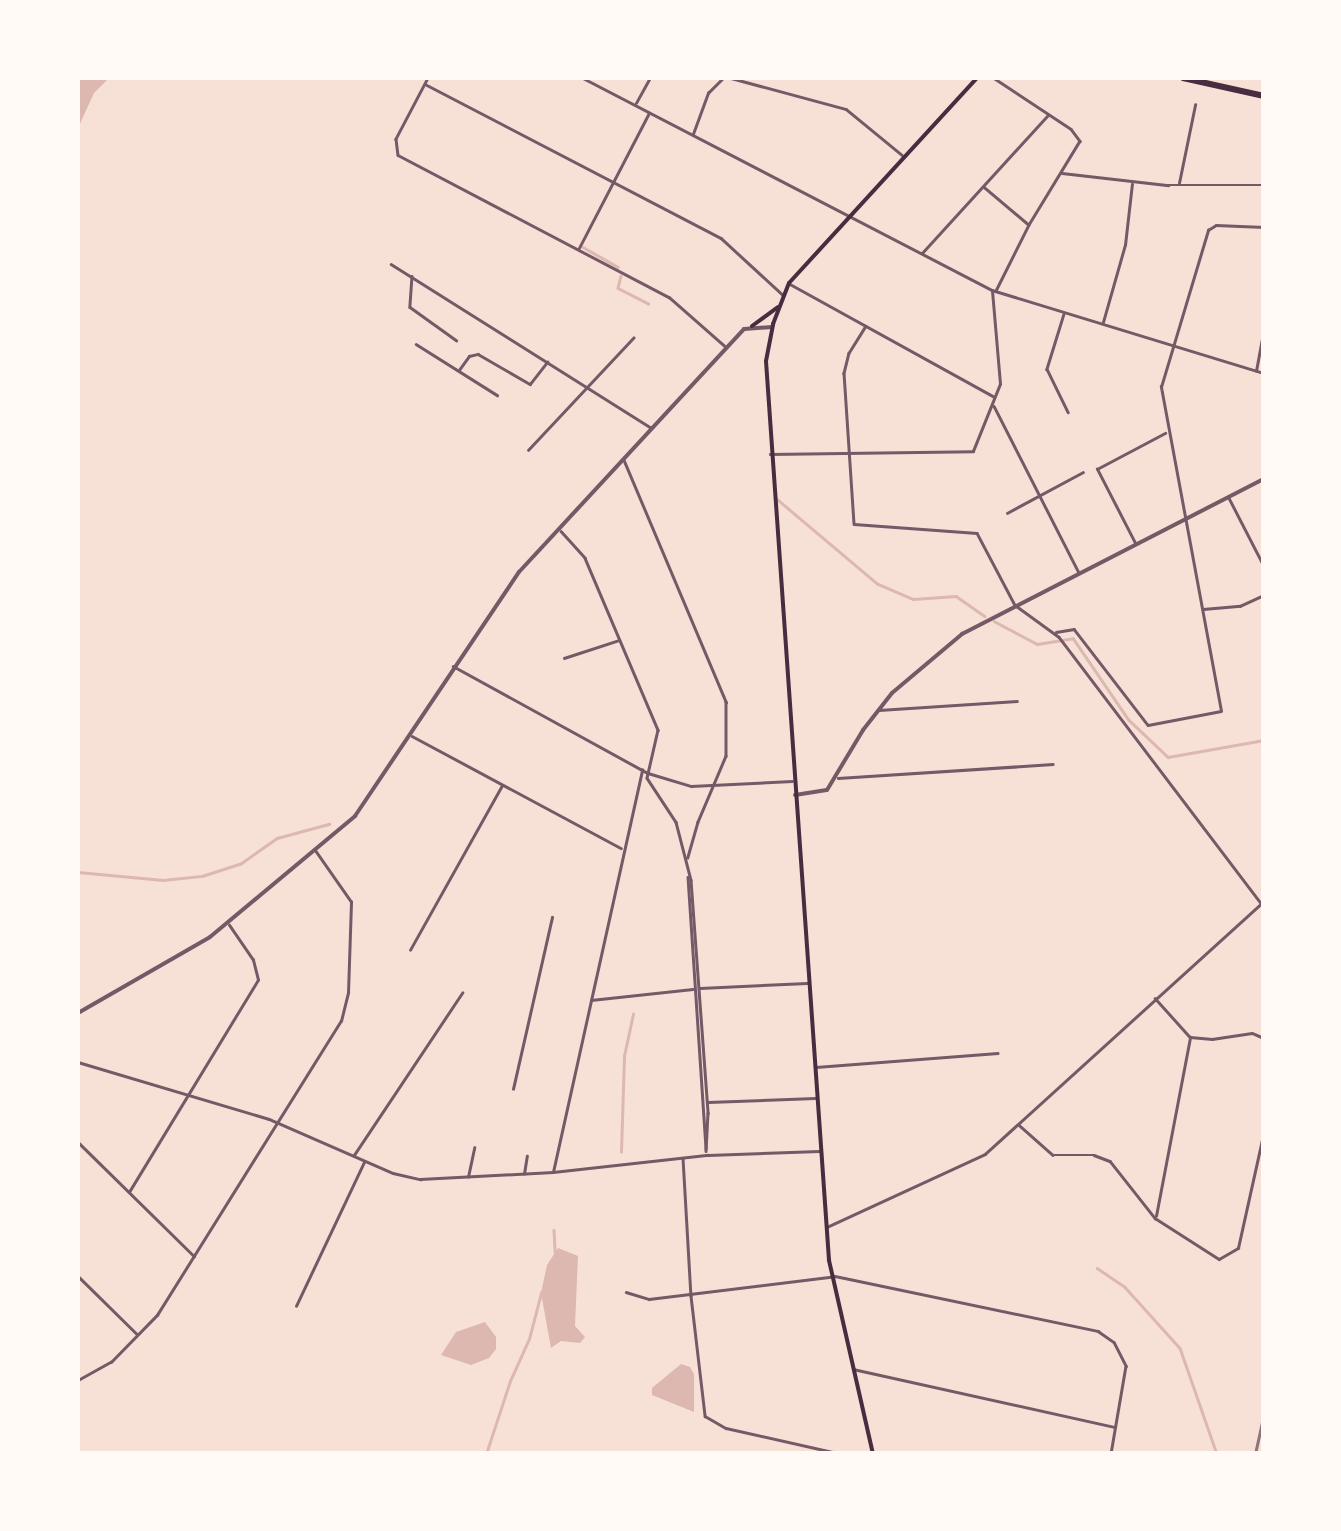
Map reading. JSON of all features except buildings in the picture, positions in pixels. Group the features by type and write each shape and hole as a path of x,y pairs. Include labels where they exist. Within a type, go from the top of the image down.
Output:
{"highway":[{"path":"1183,78 1264,96"}],"main road":[{"path":"873,1454 831,1276 826,1227 766,378 772,327 789,283 977,78"},
{"path":"752,326 781,303"}],"street":[{"path":"428,78 396,139 395,150 678,302 726,348"},
{"path":"583,78 994,290 1264,373"},
{"path":"636,104 650,78"},
{"path":"693,134 708,93 723,78"},
{"path":"731,78 846,109 903,156"},
{"path":"770,454 973,450 994,404 1002,369 994,290 1080,137 994,78"},
{"path":"425,84 722,238 784,296"},
{"path":"1178,185 1195,104"},
{"path":"578,250 650,112"},
{"path":"921,254 1048,114"},
{"path":"1060,173 1178,185 1264,185"},
{"path":"1102,324 1125,245 1132,182"},
{"path":"983,186 1029,224"},
{"path":"1055,632 1074,629 1148,725 1221,710 1166,432 1161,387 1208,230 1216,225 1264,227"},
{"path":"391,264 651,428"},
{"path":"412,275 410,308 456,340"},
{"path":"789,283 996,398"},
{"path":"1064,312 1047,369 1068,412"},
{"path":"78,1013 175,960 228,924 316,852 369,801 508,584 726,348 752,326 772,327"},
{"path":"826,1227 968,1165 1262,904 1060,637 1015,605 974,530 854,524 846,454 844,368 866,326"},
{"path":"1256,371 1264,328"},
{"path":"528,450 632,338"},
{"path":"416,344 497,395"},
{"path":"458,370 469,356 478,354 530,384 548,360"},
{"path":"994,404 1079,573"},
{"path":"1135,544 1096,469 1166,432"},
{"path":"624,458 726,702 729,744 698,822 687,865"},
{"path":"1007,513 1084,472"},
{"path":"795,794 820,792 836,778 878,710 936,652 1015,605 1264,479"},
{"path":"1228,497 1264,566"},
{"path":"559,528 585,558 658,730 648,773 676,822 687,865 708,1102 707,1153"},
{"path":"1202,609 1240,606 1264,595"},
{"path":"564,658 620,640"},
{"path":"453,666 648,773 684,784 715,786 794,781"},
{"path":"878,710 1017,701"},
{"path":"411,735 622,849"},
{"path":"836,778 1053,764"},
{"path":"553,1172 642,770"},
{"path":"410,950 502,785"},
{"path":"78,1380 111,1362 139,1336 195,1257 325,1048 347,1000 351,902 316,852"},
{"path":"688,876 707,1153"},
{"path":"513,1088 552,917"},
{"path":"129,1192 258,980 253,960 228,924"},
{"path":"591,1000 700,988 809,983"},
{"path":"354,1156 462,993"},
{"path":"1155,998 1190,1037 1218,1039 1252,1033 1264,1038"},
{"path":"1155,1218 1190,1037"},
{"path":"814,1067 997,1053"},
{"path":"78,1062 278,1123 412,1178 553,1172 707,1153 820,1151"},
{"path":"701,1102 817,1098"},
{"path":"1018,1124 1046,1152 1110,1161 1155,1218 1202,1252 1228,1258 1240,1242 1264,1130"},
{"path":"78,1142 195,1257"},
{"path":"468,1178 474,1148"},
{"path":"524,1174 528,1156"},
{"path":"683,1157 691,1294 703,1406 709,1420 841,1454"},
{"path":"296,1306 364,1161"},
{"path":"78,1276 139,1336"},
{"path":"626,1292 649,1298 831,1276 905,1288 1108,1336 1121,1350 1126,1366 1112,1454"},
{"path":"852,1368 1116,1428"}],"shaded area":[{"path":"78,78 109,78 94,93 78,128"},
{"path":"558,1248 578,1256 575,1326 585,1337 580,1343 561,1341 551,1348 541,1293 547,1265"},
{"path":"485,1322 496,1337 496,1349 489,1358 471,1365 441,1355 456,1332"},
{"path":"681,1364 690,1367 694,1374 694,1412 652,1395 652,1388"}],"waterway":[{"path":"583,247 618,267"},
{"path":"621,276 618,288 648,303"},
{"path":"777,499 878,584 913,599 956,596 985,616"},
{"path":"994,621 1037,644 1073,638 1129,720 1168,757 1264,740"},
{"path":"78,872 163,880 202,876 240,864 277,838 329,824"},
{"path":"621,1152 624,1056 633,1014"},
{"path":"554,1230 555,1252"},
{"path":"1097,1268 1125,1287 1180,1348 1217,1454"},
{"path":"486,1454 510,1381 529,1339 541,1293"}],"railway":[{"path":"1255,1454 1264,1413"}]}
